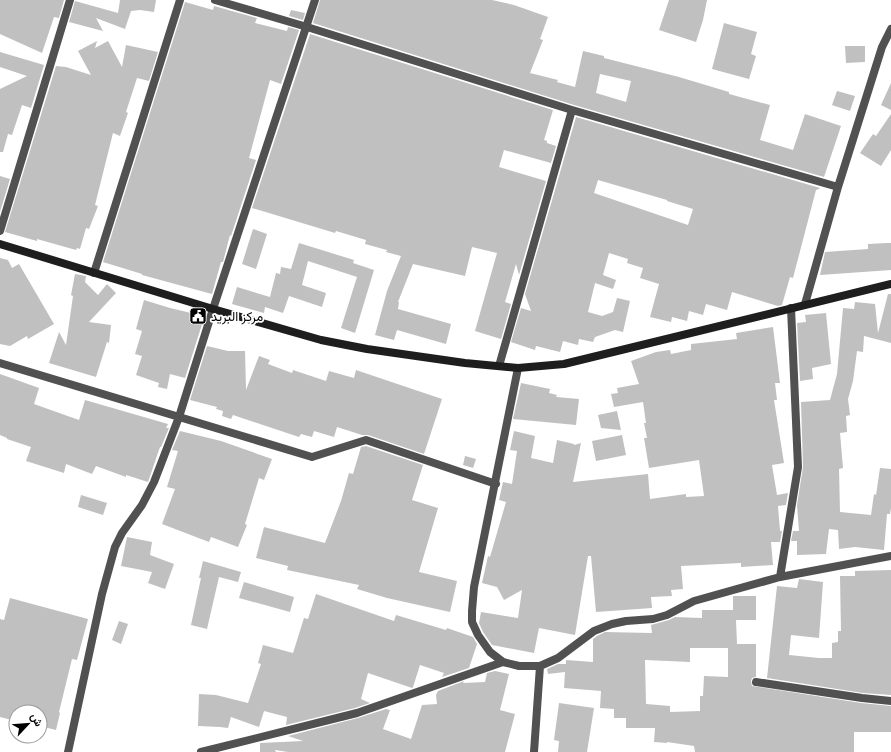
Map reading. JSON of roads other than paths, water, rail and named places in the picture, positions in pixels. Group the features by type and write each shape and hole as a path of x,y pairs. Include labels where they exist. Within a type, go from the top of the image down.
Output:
{"street":[{"path":"0,231 70,0"},
{"path":"94,273 180,0"},
{"path":"215,0 307,27 572,110 838,187"},
{"path":"68,752 102,594 115,547 122,533 142,505 154,482 180,417 213,309 315,0"},
{"path":"805,304 838,187 882,47 891,29"},
{"path":"498,366 572,110"},
{"path":"0,244 213,309 321,340 375,350 465,363 518,368 564,364 891,284"},
{"path":"780,577 798,467 791,308"},
{"path":"0,363 312,457 366,440 496,484"},
{"path":"518,368 496,484 474,587 472,611 472,622 478,635 490,652 503,662 519,666 540,666 558,658 594,631 612,624 626,621 653,619 668,615 694,601 780,577 891,556"},
{"path":"201,752 357,713 503,662"},
{"path":"534,752 540,666"},
{"path":"756,682 891,701"}],"place":[{"name":"مركز البريد","path":"198,316"}]}
